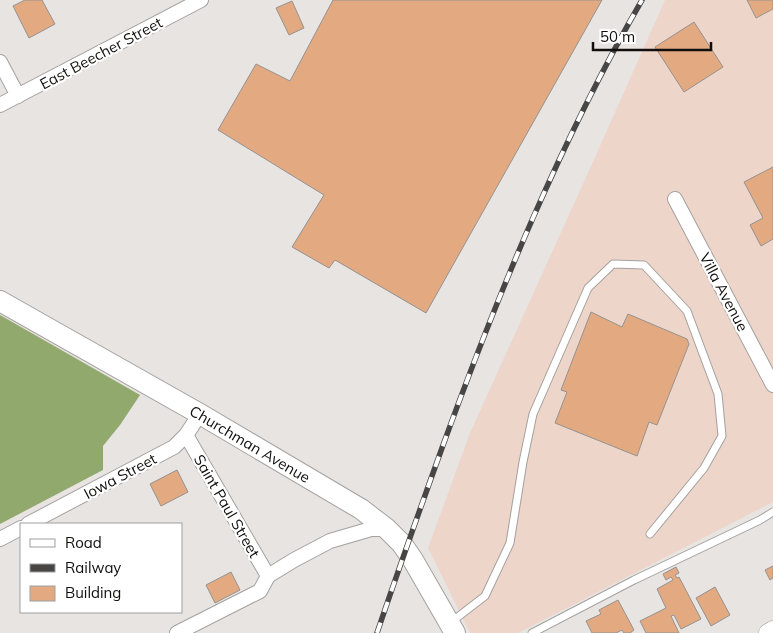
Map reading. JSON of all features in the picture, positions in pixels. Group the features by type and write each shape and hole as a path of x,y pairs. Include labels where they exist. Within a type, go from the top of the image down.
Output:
{"main road":[{"name":"Churchman Avenue","path":"0,301 200,414 361,509 387,529 402,544 453,628"}],"street":[{"name":"East Beecher Street","path":"0,105 201,0"},
{"path":"0,62 18,96"},
{"name":"Villa Avenue","path":"675,199 773,385"},
{"name":"Iowa Street","path":"30,523 168,451 186,435 200,414"},
{"name":"Saint Paul Street","path":"186,435 268,576"},
{"path":"0,539 20,529"},
{"path":"177,633 260,591 268,576 330,541 371,529 387,529"},
{"path":"768,633 773,630"}],"lane":[{"path":"453,628 485,596 510,544 533,414 588,288 613,264 644,265 687,311 718,394 722,436 704,468 650,534"},
{"path":"532,633 634,580 773,512"}],"shaded area":[{"path":"665,0 773,0 773,502 518,633 470,633 428,548 470,433"}],"green space":[{"path":"0,315 140,395 103,446 103,470 0,524"}],"building":[{"path":"25,0 42,0 55,24 29,38 13,6"},
{"path":"333,0 602,0 426,313 335,260 329,268 292,247 324,195 218,130 256,64 290,81"},
{"path":"747,0 773,0 773,9 756,18"},
{"path":"292,1 304,28 289,35 276,8"},
{"path":"694,22 723,67 684,92 655,47"},
{"path":"773,167 773,239 761,246 750,225 763,218 744,182"},
{"path":"591,312 622,327 628,314 687,339 689,344 657,425 649,422 637,456 555,423 567,392 561,390"},
{"path":"177,470 188,492 161,506 150,484"},
{"path":"773,566 773,578 770,580 765,570"},
{"path":"676,567 679,573 675,575 677,578 679,577 701,619 681,629 674,615 671,616 679,633 646,633 640,621 666,608 657,589 673,580 671,577 666,580 663,574"},
{"path":"231,572 240,590 215,603 206,585"},
{"path":"715,587 730,615 711,626 696,598"},
{"path":"618,600 634,630 630,633 624,633 622,630 616,633 592,633 586,621 601,614 599,610"}],"railway":[{"path":"377,633 463,390 508,276 557,164 584,108 642,0"}]}
